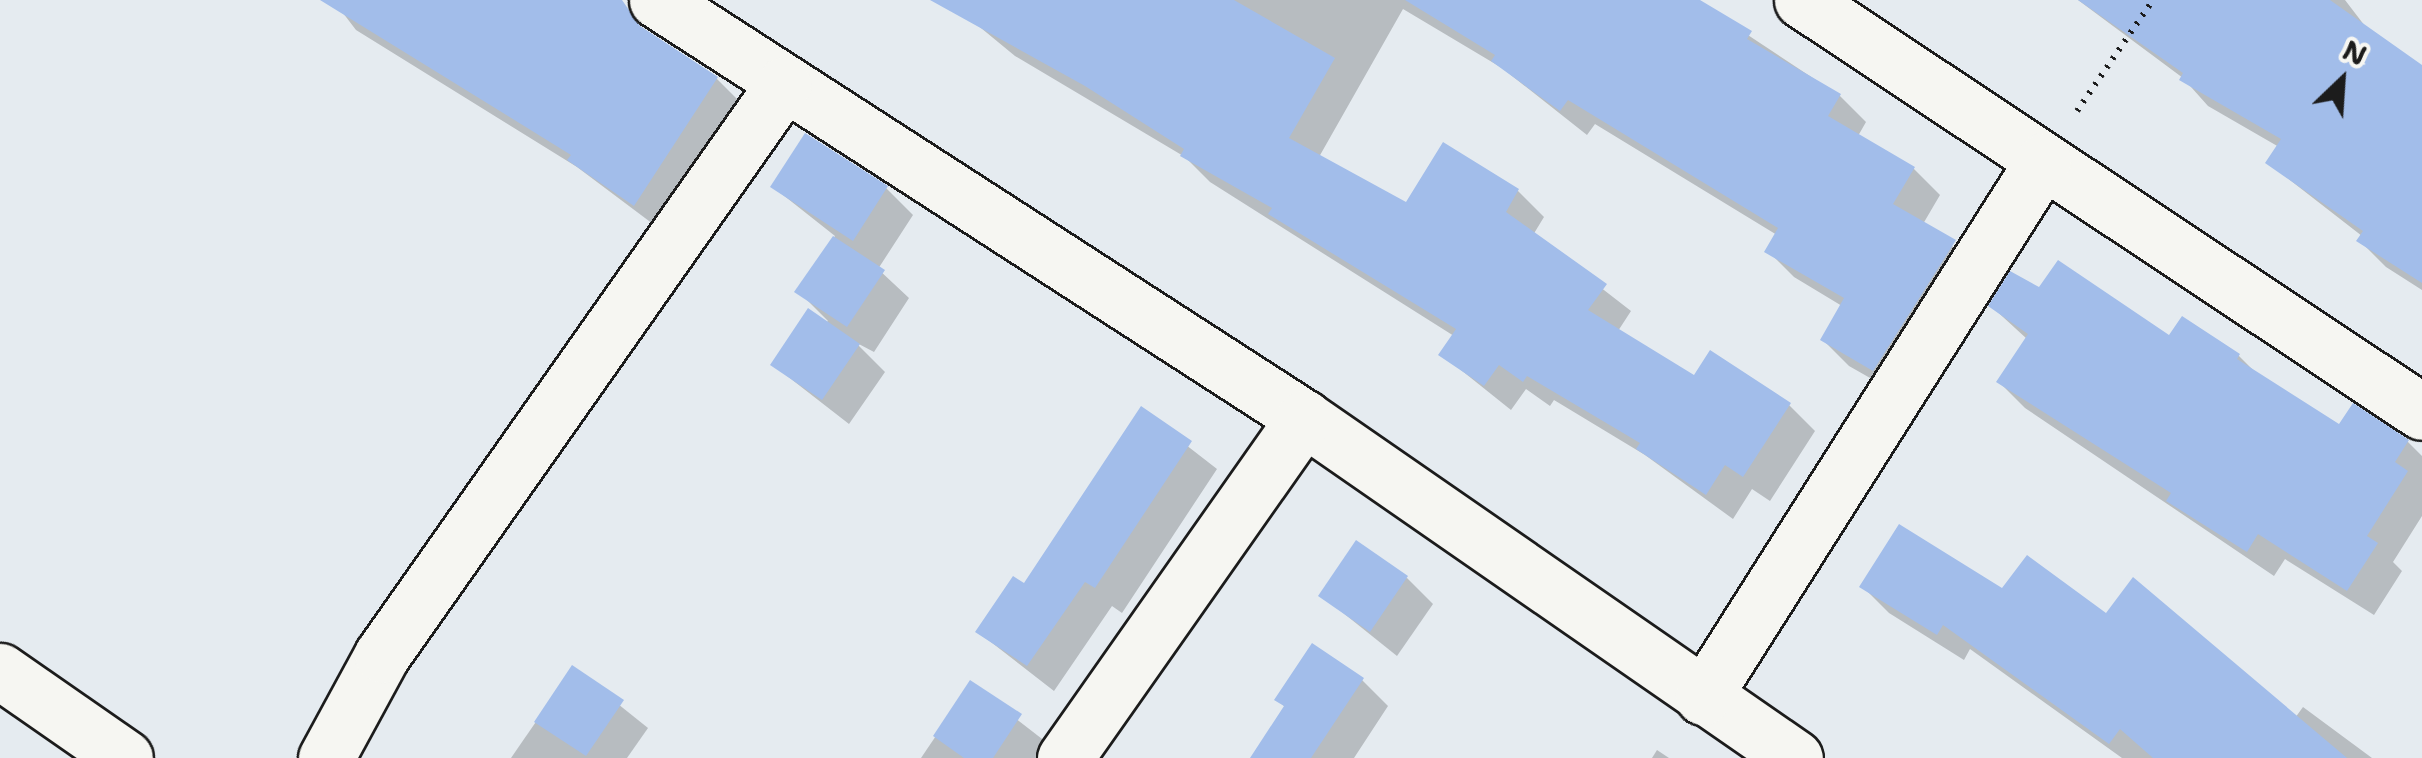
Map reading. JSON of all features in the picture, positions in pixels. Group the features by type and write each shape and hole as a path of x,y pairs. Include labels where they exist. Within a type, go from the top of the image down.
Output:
{"street":[{"path":"656,0 1304,418 1795,758"},
{"path":"1802,0 2422,412"},
{"path":"326,758 382,656 783,85"},
{"path":"1703,697 2043,161"},
{"path":"1065,758 1304,418"},
{"path":"0,672 124,758"}],"path":[{"path":"2043,161 2153,0"}],"building":[{"path":"320,0 622,0 640,26 718,77 634,206 567,160 571,155"},
{"path":"930,0 1234,0 1335,58 1289,138 1406,202 1443,142 1519,189 1506,212 1607,284 1588,310 1694,375 1710,350 1791,403 1743,477 1725,465 1706,495 1636,449 1640,443 1527,376 1523,382 1499,365 1484,386 1438,355 1456,329 1268,214 1272,208 1180,156 1184,149 1085,86"},
{"path":"1405,0 1700,0 1752,31 1747,39 1841,94 1828,116 1915,167 1893,204 1956,240 1873,371 1820,340 1844,298 1764,252 1778,228 1568,100 1560,111 1491,61 1495,55"},
{"path":"2078,0 2330,0 2422,65 2422,283 2356,241 2363,231 2265,163 2281,139 2179,80 2183,73"},
{"path":"805,133 888,186 853,241 770,187"},
{"path":"833,236 885,270 847,327 794,292"},
{"path":"2058,260 2169,335 2182,316 2240,354 2237,359 2339,424 2353,403 2409,440 2395,462 2408,471 2367,536 2378,543 2347,591 2258,534 2247,552 2166,501 2171,493 1996,382 2028,334 1988,306 2010,271 2039,287"},
{"path":"808,308 860,344 822,400 770,365"},
{"path":"1141,406 1192,441 1095,588 1085,582 1027,666 975,632 1013,576 1024,583"},
{"path":"1899,524 2002,588 2027,555 2106,613 2133,577 2347,758 2153,758 2120,729 2109,744 1943,625 1937,635 1859,587"},
{"path":"1356,540 1408,576 1370,632 1318,596"},
{"path":"1312,643 1364,678 1311,758 1250,758 1284,706 1274,700"},
{"path":"572,665 624,700 586,756 534,722"},
{"path":"970,680 1022,714 993,758 964,758 933,736"}]}
